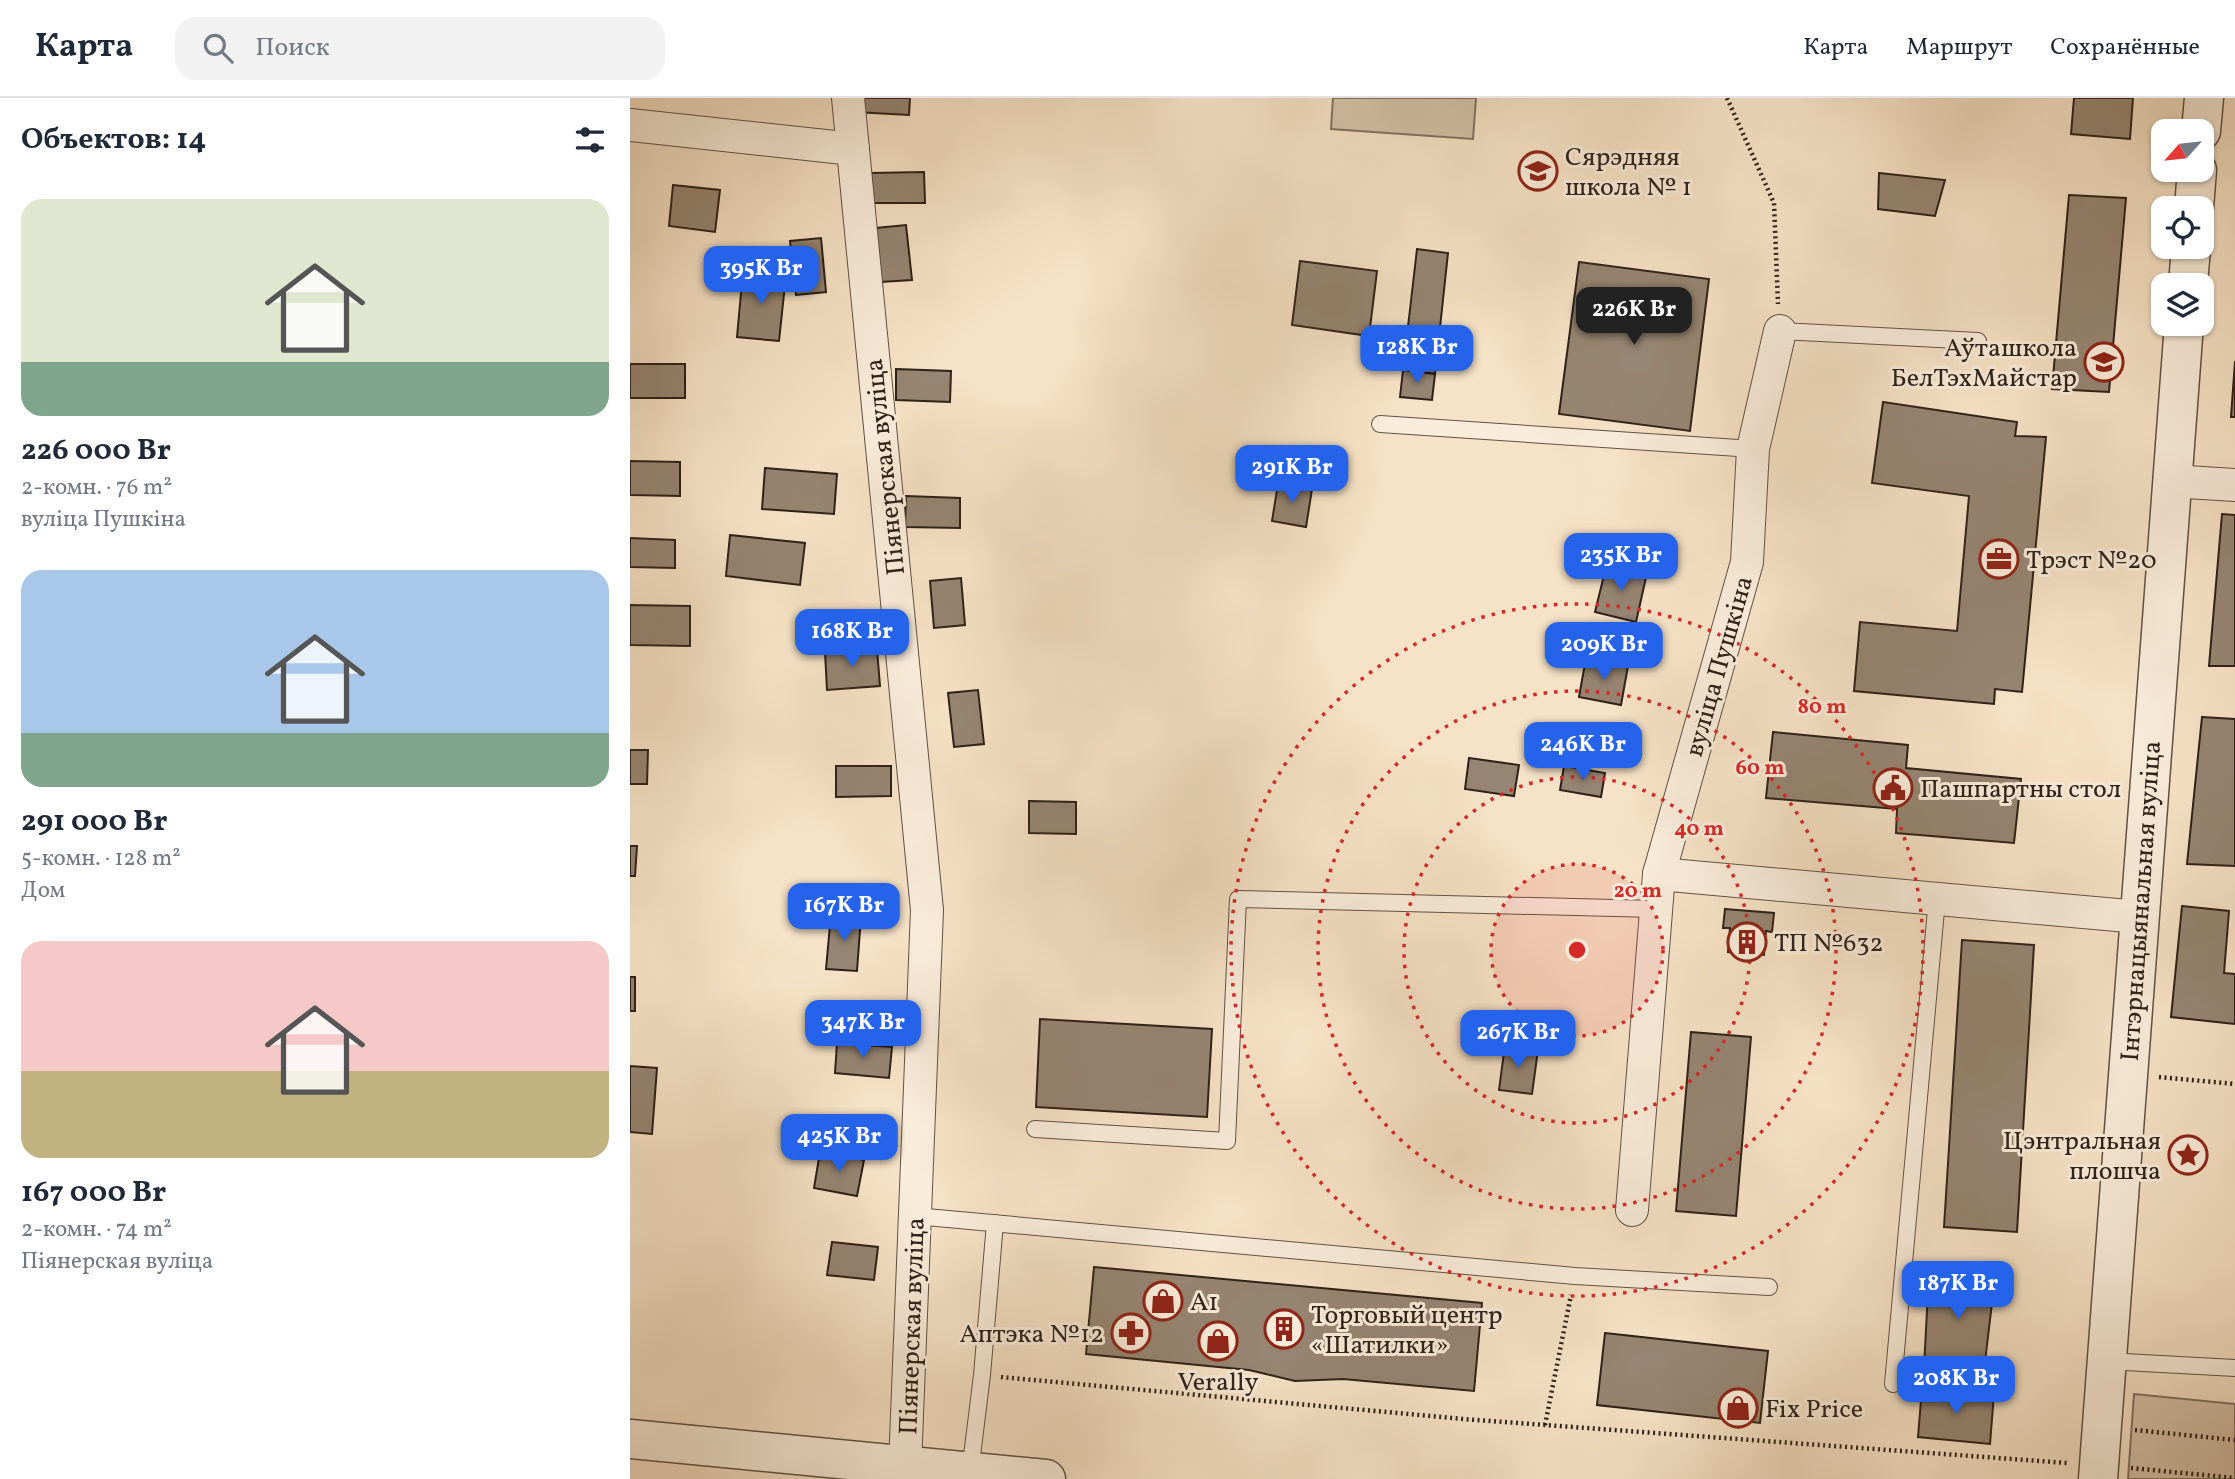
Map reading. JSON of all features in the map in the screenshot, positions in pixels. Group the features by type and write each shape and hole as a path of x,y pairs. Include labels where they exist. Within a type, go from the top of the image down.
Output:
{"street":[{"name":"Піянерская вуліца","path":"848,98 926,910 905,1466"},
{"path":"2202,119 2204,98"},
{"path":"630,125 853,149"},
{"name":"вуліца Пушкіна","path":"1632,1210 1660,874 1747,562 1753,449 1780,331"},
{"name":"Інтэрнацыянальная вуліца","path":"2098,1472 2184,336"},
{"path":"2171,481 2235,485"},
{"path":"1660,874 2139,916"},
{"path":"630,1439 1046,1479"},
{"path":"630,1456 681,1444"}],"lane":[{"path":"1780,331 1978,341"},
{"path":"1380,424 1753,449"},
{"path":"1035,1129 1227,1141 1238,899 1656,909"},
{"path":"1893,1384 1937,899"},
{"path":"915,1216 1575,1276 1769,1287"},
{"path":"970,1472 982,1375 995,1223"},
{"path":"2106,1361 2235,1368"}],"path":[{"path":"1727,98 1774,203 1780,331"},
{"path":"2127,1074 2235,1084"},
{"path":"1545,1425 1575,1276"},
{"path":"982,1375 2098,1472 2235,1478"},
{"path":"2126,1429 2235,1440"}],"shaded area":[{"path":"1333,98 1476,98 1473,139 1331,129"},
{"path":"2134,1394 2235,1404 2235,1479 2128,1479"}],"building":[{"path":"855,98 910,98 909,115 854,112"},
{"path":"2074,98 2133,98 2130,139 2071,134"},
{"path":"924,172 925,203 870,203 870,173"},
{"path":"1879,173 1945,180 1935,216 1878,209"},
{"path":"673,185 720,190 715,232 669,226"},
{"path":"2069,195 2126,198 2109,392 2052,389"},
{"path":"906,225 912,280 881,282 876,228"},
{"path":"821,238 826,292 796,295 790,241"},
{"path":"1417,249 1448,253 1435,374 1403,370"},
{"path":"1300,261 1377,271 1369,336 1292,325"},
{"path":"1579,262 1709,279 1690,431 1559,414"},
{"path":"743,271 786,275 779,341 737,337"},
{"path":"2235,361 2235,417 2231,417"},
{"path":"630,364 685,364 685,398 630,398"},
{"path":"896,369 951,371 950,402 896,400"},
{"path":"1403,370 1435,374 1432,400 1400,397"},
{"name":"Трэст №20","path":"1883,402 2017,422 2015,436 2046,437 2022,692 1995,689 1994,704 1854,691 1860,622 1957,631 1969,496 1872,483"},
{"path":"630,461 680,462 680,496 630,495"},
{"path":"765,468 837,474 834,514 762,509"},
{"path":"1278,484 1312,489 1306,527 1272,521"},
{"path":"906,496 960,498 960,528 905,527"},
{"path":"2222,514 2235,515 2235,666 2209,666"},
{"path":"730,535 805,543 800,585 726,576"},
{"path":"630,538 675,540 675,568 630,567"},
{"path":"1607,563 1647,573 1636,622 1595,612"},
{"path":"961,578 965,625 934,628 930,581"},
{"path":"630,605 690,606 690,646 630,645"},
{"path":"877,649 880,686 827,690 825,652"},
{"path":"1586,658 1628,666 1621,705 1579,697"},
{"path":"978,690 984,744 954,747 948,693"},
{"path":"2202,717 2235,719 2235,866 2187,864"},
{"name":"Пашпартны стол","path":"1773,732 1908,745 1906,768 2021,779 2014,843 1896,833 1897,809 1766,798"},
{"path":"630,750 648,750 647,784 630,784"},
{"path":"1469,758 1519,765 1514,796 1465,789"},
{"path":"836,766 891,766 891,796 836,797"},
{"path":"1564,766 1605,773 1601,797 1560,790"},
{"path":"1029,801 1076,802 1076,834 1029,833"},
{"path":"630,846 637,846 635,876 630,876"},
{"path":"2182,906 2229,911 2224,973 2235,974 2235,1024 2171,1017"},
{"name":"ТП №632","path":"1725,909 1774,913 1772,932 1766,931 1764,955 1728,952 1730,928 1723,928"},
{"path":"831,914 861,917 857,971 826,969"},
{"path":"1962,940 2034,945 2017,1232 1944,1227"},
{"path":"630,977 635,977 635,1011 630,1011"},
{"path":"863,1007 891,1009 889,1033 861,1030"},
{"path":"1040,1019 1212,1029 1207,1117 1036,1107"},
{"path":"1691,1032 1751,1037 1736,1216 1676,1211"},
{"path":"837,1043 892,1047 889,1078 835,1073"},
{"path":"1505,1045 1538,1050 1532,1094 1499,1090"},
{"path":"630,1066 657,1068 652,1134 630,1132"},
{"path":"820,1152 864,1160 857,1196 814,1188"},
{"path":"832,1242 878,1247 874,1280 827,1275"},
{"name":"Торговый центр «Шатилки»","path":"1094,1267 1482,1303 1474,1391 1343,1379 1295,1381 1249,1370 1086,1354"},
{"path":"1929,1273 1995,1278 1984,1370 1924,1367"},
{"path":"1605,1333 1768,1351 1760,1423 1597,1405"},
{"path":"1922,1388 1994,1394 1990,1444 1918,1437"}],"place":[{"name":"Сярэдняя школа № 1","path":"1538,171"},
{"name":"Аўташкола БелТэхМайстар","path":"2104,362"},
{"name":"Трэст №20","path":"1999,559"},
{"name":"Пашпартны стол","path":"1893,788"},
{"name":"ТП №632","path":"1747,942"},
{"name":"Цэнтральная плошча","path":"2188,1155"},
{"name":"A1","path":"1163,1301"},
{"name":"Торговый центр «Шатилки»","path":"1284,1329"},
{"name":"Аптэка №12","path":"1131,1333"},
{"name":"Verally","path":"1218,1341"},
{"name":"Fix Price","path":"1738,1408"}]}
